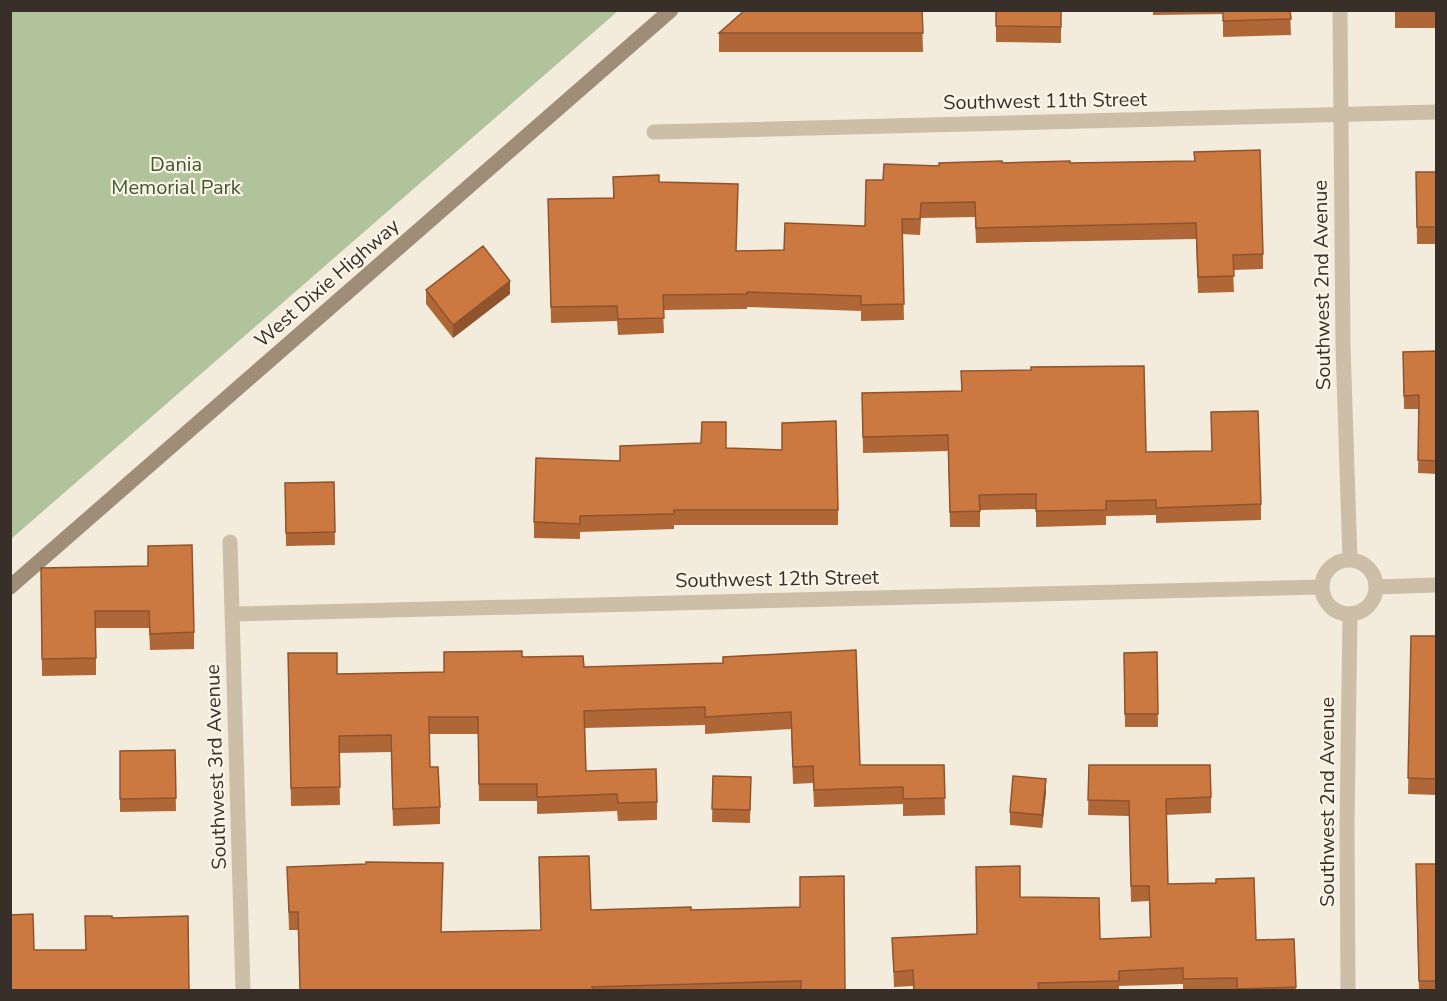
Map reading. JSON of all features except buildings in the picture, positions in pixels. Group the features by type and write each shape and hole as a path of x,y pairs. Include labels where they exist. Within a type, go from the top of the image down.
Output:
{"main road":[{"name":"West Dixie Highway","path":"10,587 671,10"}],"street":[{"name":"Southwest 2nd Avenue","path":"1340,10 1343,346 1350,560"},
{"name":"Southwest 11th Street","path":"654,132 1437,112"},
{"name":"Southwest 3rd Avenue","path":"230,542 243,990"},
{"path":"1350,560 1367,566 1372,573 1376,587 1375,598 1370,605 1350,614 1338,612 1330,606 1325,599 1322,587 1326,572 1341,561 1350,560"},
{"path":"1376,587 1437,585"},
{"name":"Southwest 12th Street","path":"232,614 1322,587"},
{"name":"Southwest 2nd Avenue","path":"1348,990 1347,827 1350,614"}],"green space":[{"name":"Dania Memorial Park","path":"11,10 618,10 618,11 11,539"}]}
